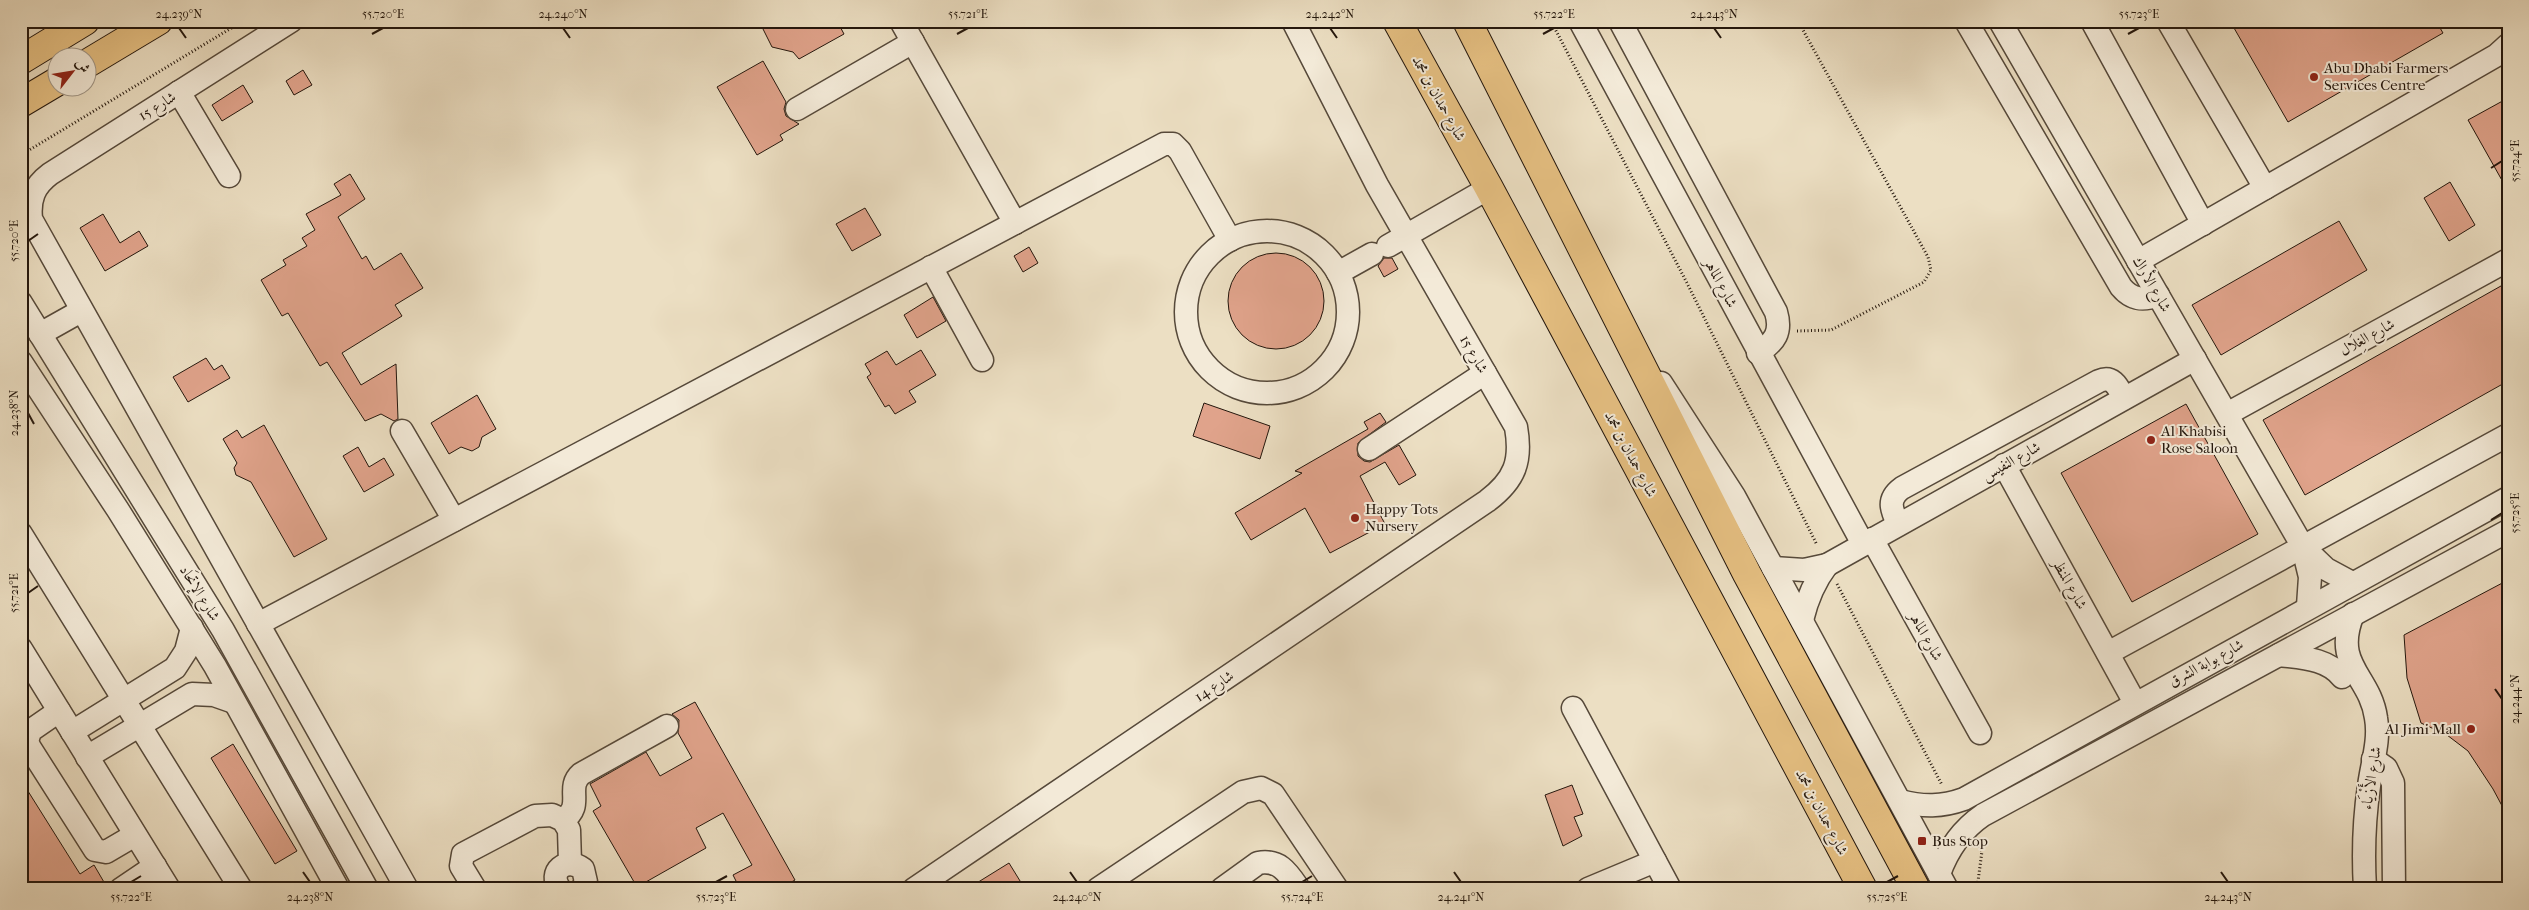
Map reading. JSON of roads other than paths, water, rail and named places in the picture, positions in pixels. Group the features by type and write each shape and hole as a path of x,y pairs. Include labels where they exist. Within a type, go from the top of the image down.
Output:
{"main road":[{"path":"21,60 85,21"},
{"path":"98,57 158,21"},
{"name":"شارع حمدان بن محمد","path":"1397,21 1489,188 1863,889"},
{"path":"1468,21 1747,574 1916,889"},
{"path":"21,102 48,87"}],"street":[{"name":"شارع 15","path":"81,311 35,231 31,220 31,198 42,180 291,21"},
{"path":"901,21 1014,223"},
{"name":"شارع 15","path":"1293,21 1356,144 1388,245 1485,374 1516,428 1518,454 1510,479"},
{"name":"شارع الماهر","path":"1580,21 1758,353 1980,733"},
{"path":"1620,21 1776,312 1779,330 1770,345 1758,353"},
{"path":"1966,21 2121,287 2126,293 2140,299 2148,299 2158,295"},
{"name":"شارع الأراك","path":"2000,21 2303,547 2326,569 2352,582"},
{"path":"2092,21 2203,224"},
{"path":"2168,21 2265,188"},
{"path":"797,109 913,42"},
{"path":"2138,261 2497,55 2508,45"},
{"path":"179,92 229,176"},
{"path":"258,624 1014,223 1168,144 1180,150 1230,240"},
{"path":"1338,273 1489,188"},
{"path":"1259,231 1291,234 1318,249 1338,273 1348,304 1348,320 1345,335 1330,364 1306,384 1291,390 1267,393 1244,390 1229,384 1204,363 1189,335 1186,319 1190,288 1196,273 1205,260 1230,240 1259,231"},
{"name":"شارع الغِلَال","path":"2227,414 2508,260"},
{"path":"931,267 982,360"},
{"name":"شارع الإتحَاد","path":"21,303 223,630 367,889"},
{"path":"40,334 81,311 408,889"},
{"path":"1628,339 1703,445 1802,620 1943,881"},
{"name":"شارع النفيس","path":"1773,568 1799,570 1827,565 2195,358"},
{"name":"شارع الإتحَاد","path":"21,362 118,510 192,628 338,889"},
{"path":"1369,449 1485,374"},
{"path":"1898,524 1890,502 1893,496 1902,488 2098,381 2109,379 2114,382 2124,398"},
{"path":"402,430 454,520"},
{"path":"2108,653 2508,435"},
{"name":"شارع المنظر","path":"2004,465 2135,703"},
{"name":"شارع 14","path":"914,889 1487,501 1500,491 1510,479"},
{"name":"شارع بوابة الشرق","path":"1900,802 1925,806 1952,803 1964,798 2308,606 2508,498"},
{"name":"شارع بوابة الشرق","path":"1943,881 1950,848 1967,827 1991,810 2508,531"},
{"path":"21,534 241,889"},
{"name":"شارع الأراك","path":"2303,547 2310,577 2308,606"},
{"name":"شارع النفيس","path":"1802,620 1810,592 1827,565"},
{"name":"شارع الأَزْيَاء","path":"2353,614 2347,630 2346,645 2350,661 2370,698 2376,715 2378,732 2365,818 2365,889"},
{"path":"72,732 175,668 186,651 192,628"},
{"path":"21,649 169,889"},
{"path":"2279,655 2318,661 2336,670 2342,677"},
{"path":"87,757 192,694 202,692 234,702"},
{"path":"1572,708 1670,889"},
{"path":"59,711 30,730 27,742 30,748 94,850 106,852 135,835"},
{"path":"564,820 576,804 574,786 581,774 667,726"},
{"path":"2373,759 2386,768 2393,783 2394,889"},
{"path":"1098,889 1243,792 1255,788 1272,794 1337,889"},
{"path":"475,889 461,866 461,857 465,851 535,816 552,814 564,820 571,835 570,863"},
{"path":"1222,889 1258,863 1266,862 1279,865 1285,869 1299,889"},
{"path":"1588,889 1655,862"},
{"path":"557,888 556,874 564,864 570,863 583,869 586,882 582,889"},
{"path":"121,889 154,866"}],"place":[{"name":"Abu Dhabi Farmers Services Centre","path":"2314,77"},
{"name":"Al Khabisi Rose Saloon","path":"2151,440"},
{"name":"Happy Tots Nursery","path":"1355,518"},
{"name":"Al Jimi Mall","path":"2471,729"},
{"name":"Bus Stop","path":"1922,841"}]}
